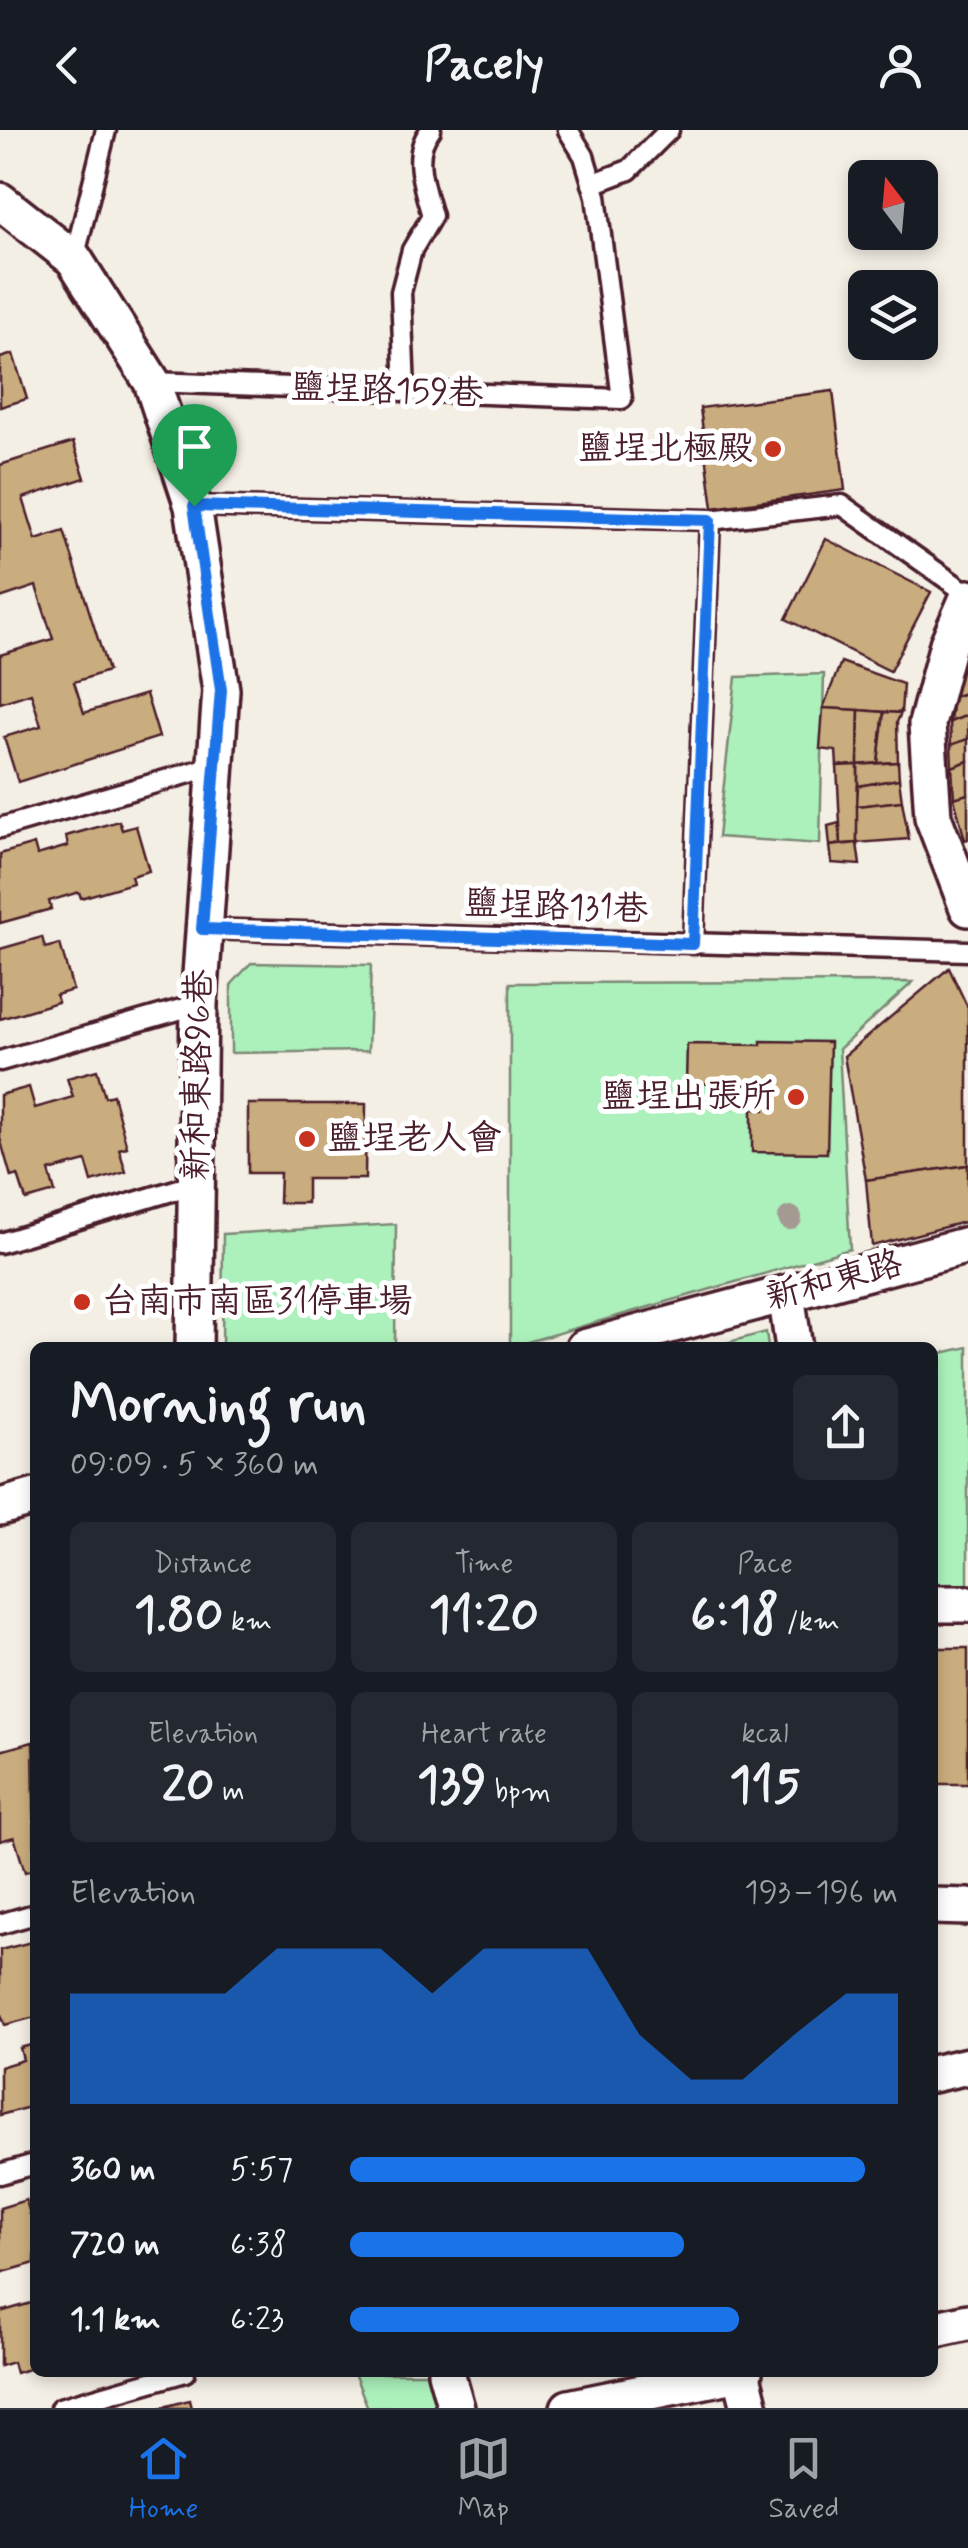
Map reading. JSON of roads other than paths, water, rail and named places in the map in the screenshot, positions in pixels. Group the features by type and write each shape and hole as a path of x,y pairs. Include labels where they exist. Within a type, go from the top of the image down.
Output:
{"street":[{"path":"0,201 74,259 152,382 194,506"},
{"name":"新和東路96巷","path":"194,506 221,690 202,929 194,1342"},
{"path":"968,596 948,644 927,724 933,817 968,908"},
{"name":"新和東路","path":"606,1342 968,1245"},
{"path":"786,1294 793,1342"},
{"path":"0,1508 30,1499"},
{"path":"938,1604 968,1604"},
{"path":"938,1906 968,1907"},
{"path":"938,2073 968,2066"},
{"path":"938,2329 968,2322"},
{"path":"447,2377 456,2408"},
{"path":"570,2408 722,2377"},
{"path":"743,2377 750,2408"}],"lane":[{"path":"74,259 106,130"},
{"path":"405,391 401,292 412,250 432,216 420,171 423,138 431,130"},
{"path":"568,130 584,156 592,184 629,170 669,130"},
{"name":"鹽埕路159巷","path":"152,382 622,399 592,184"},
{"path":"194,506 710,520 842,505 968,596"},
{"path":"693,944 710,520"},
{"path":"0,828 217,766"},
{"name":"鹽埕路131巷","path":"202,929 968,951"},
{"path":"0,1061 199,1004"},
{"path":"0,1243 195,1184"},
{"path":"0,1924 30,1915"},
{"path":"0,2174 30,2165"},
{"path":"60,2408 168,2377"}],"place":[{"name":"鹽埕北極殿","path":"773,449"},
{"name":"鹽埕出張所","path":"796,1097"},
{"name":"鹽埕老人會","path":"307,1139"},
{"name":"台南市南區31停車場","path":"82,1302"}]}
